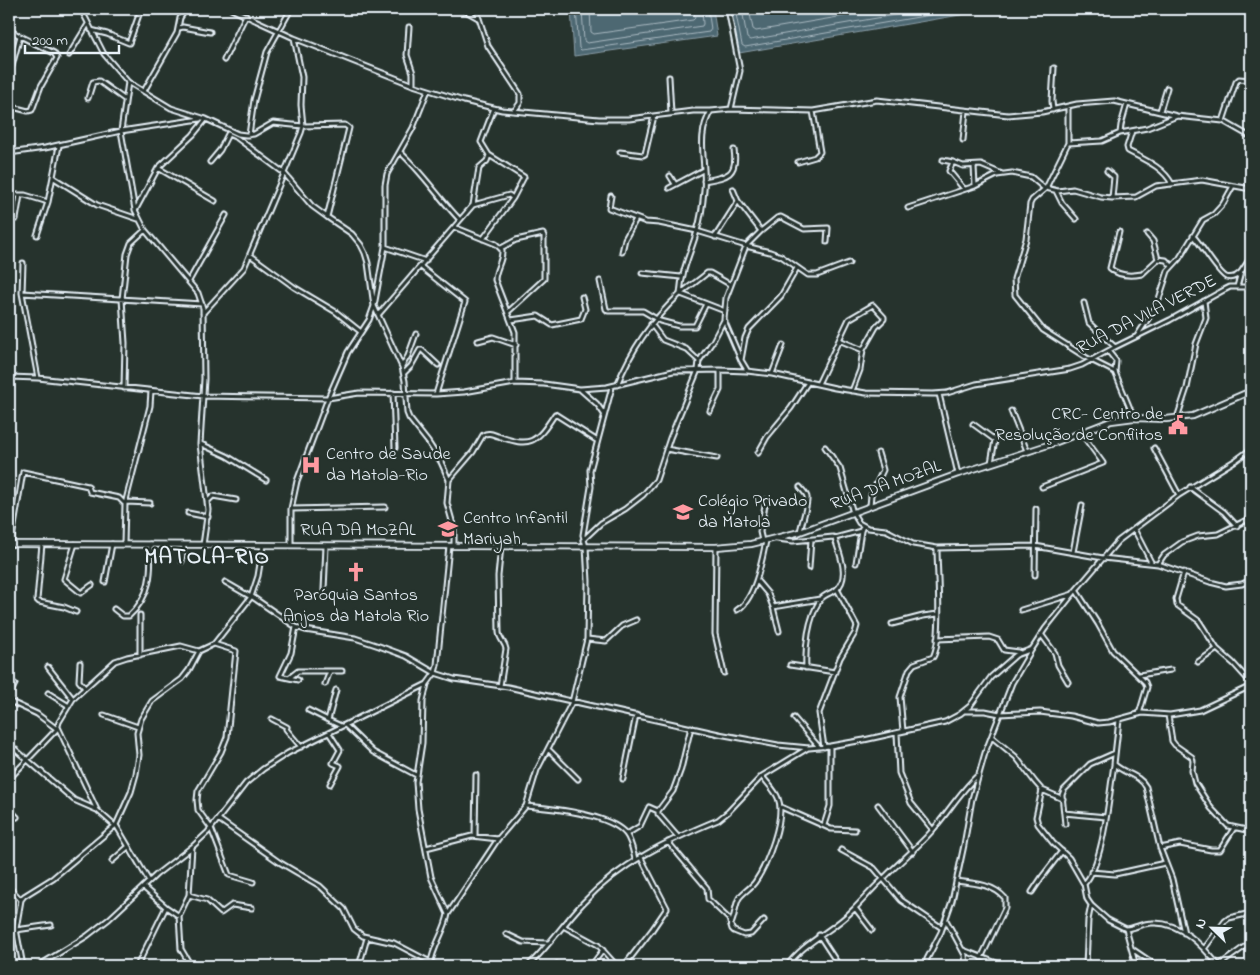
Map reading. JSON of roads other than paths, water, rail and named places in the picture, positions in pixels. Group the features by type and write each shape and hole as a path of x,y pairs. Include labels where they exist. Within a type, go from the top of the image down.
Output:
{"main road":[{"name":"RUA DA MOZAL","path":"10,544 740,546 764,542 800,532 958,474 1111,422 1134,418 1177,418 1200,414 1251,391"}],"street":[{"path":"9,11 15,9"},
{"path":"38,966 109,920 149,881 192,847 211,828 254,776 301,747 427,684 435,674 454,528 447,503 449,480 428,442 409,418 405,406 404,373 374,306 368,263 361,245 352,234 312,206 284,173 229,132 204,119 171,108 128,82 104,54 82,9"},
{"path":"91,30 129,43 141,9"},
{"path":"144,91 168,51 178,28 180,18 186,9"},
{"path":"231,9 294,38 413,85 494,108 514,111 599,119 629,119 703,110 813,111 877,100 1008,115 1101,102 1118,102 1178,116 1223,121 1251,137"},
{"path":"249,135 254,100 265,58 270,44 280,31 291,9"},
{"path":"462,9 479,18"},
{"path":"476,9 488,46 520,94 520,103 514,111"},
{"path":"728,9 740,71 731,109"},
{"path":"224,60 246,15"},
{"path":"69,55 88,24"},
{"path":"178,28 183,27 210,32"},
{"path":"408,27 406,56 413,73 413,85"},
{"path":"9,30 54,53 57,58 32,110 28,112 9,106"},
{"path":"12,66 20,36"},
{"path":"203,313 240,274 250,255 303,126 300,105 302,77 294,38"},
{"path":"1053,110 1054,68"},
{"path":"669,77 671,113"},
{"path":"1223,121 1236,82 1239,79 1251,80"},
{"path":"88,98 93,82 99,81 124,99"},
{"path":"128,82 124,99 121,131 135,210 145,230 189,281 198,293 202,304 203,396 200,444 208,517 203,545"},
{"path":"1160,111 1167,88"},
{"path":"291,544 292,495 328,398 348,352 369,320 374,306 385,247 385,184 390,168 413,128 428,90"},
{"path":"1120,133 1127,104"},
{"path":"1068,106 1068,143 1045,189 1030,204 1026,239 1014,279 1016,295 1043,330 1115,372"},
{"path":"483,239 513,198 524,176 490,155 481,142 494,108"},
{"path":"703,110 708,117"},
{"path":"680,294 681,277 697,231 704,181 702,144 711,111"},
{"path":"798,162 815,157 820,152 813,111"},
{"path":"963,140 966,111"},
{"path":"620,152 643,156 645,154 654,116"},
{"path":"1068,143 1102,141 1120,133 1147,128 1178,116"},
{"path":"9,152 59,146 121,131 204,119"},
{"path":"135,210 158,168 193,135 204,119"},
{"path":"229,132 249,135 272,123 303,126 345,125 350,128 327,217"},
{"path":"1132,131 1127,147 1128,152 1155,166 1172,184"},
{"path":"210,162 220,150 229,132"},
{"path":"37,235 54,178 59,146"},
{"path":"704,181 731,173 735,165 734,150"},
{"path":"400,152 416,167 460,220"},
{"path":"379,314 473,205 479,168 487,161 490,155"},
{"path":"943,160 964,166 981,165 1002,174"},
{"path":"953,162 949,171 964,189"},
{"path":"974,166 975,186"},
{"path":"158,168 215,201"},
{"path":"668,188 703,170"},
{"path":"1107,171 1114,178 1112,198"},
{"path":"908,208 975,186 1002,174 1018,173 1024,174 1038,182 1045,189 1074,189 1101,197 1112,198 1136,197 1156,186 1208,180 1251,189"},
{"path":"670,176 675,184"},
{"path":"54,178 97,205 139,219"},
{"path":"1136,338 1157,306 1166,276 1172,266 1179,259 1206,218 1218,210 1233,186"},
{"path":"733,189 738,201 761,231"},
{"path":"1056,190 1062,203 1076,219"},
{"path":"9,195 29,196 48,202"},
{"path":"9,219 16,219 20,195"},
{"path":"473,205 509,196 513,198"},
{"path":"612,196 609,209 636,219 697,231 776,254 804,273 812,276 849,263"},
{"path":"715,237 738,201"},
{"path":"189,281 226,215"},
{"path":"583,540 601,523 625,509 652,486 658,477 666,449 698,370 698,361 713,341 724,319 726,298 746,246 761,231 781,217 804,229 828,228 827,242"},
{"path":"622,252 625,239 636,219"},
{"path":"454,226 501,248"},
{"path":"124,388 125,343 122,299 128,248 145,230"},
{"path":"1119,232 1110,268 1112,271 1131,275 1142,274 1158,258"},
{"path":"501,248 516,240 543,234 544,236 544,279 508,312"},
{"path":"1147,234 1153,241 1158,258"},
{"path":"1193,236 1224,275 1230,277 1241,272"},
{"path":"385,247 426,261"},
{"path":"501,248 502,254 495,280 515,332 515,383"},
{"path":"250,255 294,287 336,312 361,332"},
{"path":"1237,287 1241,272 1251,257"},
{"path":"1158,258 1166,260 1172,266"},
{"path":"23,263 22,293 38,378"},
{"path":"421,267 465,302 436,394"},
{"path":"741,360 745,338 749,329 780,296 796,268"},
{"path":"642,273 681,277"},
{"path":"617,386 632,351 655,321 680,294 707,273 731,285"},
{"path":"600,282 608,311 643,312 655,321 684,327 695,326 706,304"},
{"name":"RUA DA VILA VERDE","path":"9,377 38,378 203,396 328,398 359,393 436,394 464,392 515,383 544,384 580,389 612,387 673,371 720,370 772,374 866,393 939,394 969,386 1070,368 1092,360 1136,338 1224,290 1237,287 1251,287"},
{"path":"22,293 202,304"},
{"path":"680,294 725,310"},
{"path":"511,320 538,316 552,325 581,319 585,309 582,297"},
{"path":"1177,418 1187,388 1196,344 1206,318 1204,301"},
{"path":"1084,304 1089,323 1115,347"},
{"path":"818,384 850,318 874,306 884,320 876,327 863,350 860,370 852,391"},
{"path":"724,319 747,371"},
{"path":"655,321 663,340 686,349 698,361"},
{"path":"402,367 416,334"},
{"path":"478,341 495,337 516,345"},
{"path":"839,340 863,350"},
{"path":"772,374 783,345"},
{"path":"404,373 411,366 420,350 438,365"},
{"path":"1108,351 1116,361 1115,372 1134,418"},
{"path":"710,411 720,390 720,370"},
{"path":"758,453 767,437 793,405 808,382"},
{"path":"448,914 498,839 526,806 530,789 572,702 587,639 588,581 586,547 583,540 592,487 590,470 596,440 612,387"},
{"path":"580,389 597,404 604,414"},
{"path":"124,544 126,503 150,406 151,391"},
{"path":"393,393 395,448"},
{"path":"939,394 958,474"},
{"path":"1011,411 1027,451"},
{"path":"449,480 473,452 483,435 489,433 514,442 524,443 542,432 555,414 596,440"},
{"path":"973,424 995,440 991,463"},
{"path":"1042,487 1103,463 1081,433"},
{"path":"200,444 227,456 266,480"},
{"path":"825,447 840,468 853,513 863,526 886,530 913,544 936,548 1035,546 1103,558 1151,562 1226,586 1242,584 1251,580"},
{"path":"1154,448 1179,495"},
{"path":"666,449 717,458"},
{"path":"922,966 926,964 946,919 978,776 1000,714 1012,683 1041,634 1118,541 1190,487 1251,449"},
{"path":"870,507 871,495 883,470 878,453"},
{"path":"10,544 23,472 88,486 91,492 120,498 126,503 150,503"},
{"path":"800,487 807,496 808,501 800,532"},
{"path":"1190,487 1224,512 1237,526"},
{"path":"207,501 213,496 236,500"},
{"path":"737,610 743,605 757,581 764,542 760,532 766,500"},
{"path":"1073,552 1082,505"},
{"path":"291,510 385,508"},
{"path":"1035,575 1036,509"},
{"path":"188,513 208,517"},
{"path":"1158,564 1164,555 1182,542 1196,536 1218,534 1251,518"},
{"path":"856,563 860,531 863,526"},
{"path":"1134,529 1151,562"},
{"path":"777,538 785,541 835,538 860,531"},
{"path":"773,607 820,599 837,589 842,577 842,565 835,538"},
{"path":"809,568 811,540"},
{"path":"42,544 37,600 76,612"},
{"path":"75,544 64,578 82,594 92,585"},
{"path":"105,582 112,544"},
{"path":"114,609 123,616 130,616 144,599 151,576 150,544"},
{"path":"182,560 184,545"},
{"path":"23,966 16,929 21,900 24,896 53,878 115,826 131,792 136,774 139,755 138,727 152,701 182,679 199,651 214,644 251,596 258,576 263,545"},
{"path":"324,590 326,545"},
{"path":"500,686 506,649 500,639 499,632 498,576 501,546"},
{"path":"716,547 715,634 724,673"},
{"path":"903,731 900,697 907,675 914,664 934,657 938,639 936,548"},
{"path":"1184,572 1176,602 1177,605 1199,621 1217,649 1251,682"},
{"path":"757,581 768,594 780,631"},
{"path":"225,582 251,596 296,627 355,638 379,646 406,656 435,674 778,745 809,748 830,746 945,722 964,711 974,702 991,677 1019,652"},
{"path":"824,747 819,714 840,658 855,633 857,626 837,589"},
{"path":"1021,610 1075,592"},
{"path":"1075,592 1113,651 1145,682 1147,687 1139,714"},
{"path":"806,668 807,644 811,622 820,599"},
{"path":"892,624 938,614"},
{"path":"140,616 140,655"},
{"path":"587,639 606,641 622,626 636,620"},
{"path":"296,627 292,653 279,674 280,676 298,680"},
{"path":"1041,634 1055,653 1058,665 1068,682"},
{"path":"938,639 988,637 998,640 1004,650 1019,652 1032,649"},
{"path":"214,644 236,650 227,737 221,752 198,791 197,805 198,810 211,828 229,875 253,882"},
{"path":"9,779 57,728 73,699 115,661 181,646 199,651"},
{"path":"1198,662 1217,649"},
{"path":"80,663 79,680 85,688"},
{"path":"790,665 835,672"},
{"path":"48,667 73,699"},
{"path":"1139,676 1171,670"},
{"path":"289,678 298,671 342,671"},
{"path":"325,684 330,672"},
{"path":"9,696 15,684"},
{"path":"427,684 423,701 422,743 416,775 418,809 431,877 446,906 448,914 447,921 436,944 431,965"},
{"path":"964,711 985,711 1000,714 1049,713 1098,723 1119,720 1139,714 1154,713 1168,715 1200,710 1251,686"},
{"path":"328,720 336,690"},
{"path":"48,693 69,706"},
{"path":"9,701 37,714 57,728 98,810 115,826 149,881"},
{"path":"308,710 343,726 373,752 416,775"},
{"path":"104,715 138,727"},
{"path":"1168,715 1172,740 1175,745 1192,757 1193,777 1202,794 1223,823 1234,828 1251,831"},
{"path":"623,779 636,716"},
{"path":"272,718 287,728 301,747"},
{"path":"794,718 819,747"},
{"path":"1084,884 1091,872 1101,842 1119,720"},
{"path":"658,811 673,791 681,769 691,727"},
{"path":"328,733 340,750 334,763 340,766 330,784"},
{"path":"897,733 899,773 911,803 933,830"},
{"path":"992,737 1016,756 1042,790 1063,799"},
{"path":"9,744 26,761 78,803 98,810"},
{"path":"824,825 830,806 830,746"},
{"path":"528,966 599,887 635,859 724,817 762,776 809,748"},
{"path":"548,749 578,779"},
{"path":"1065,824 1064,790 1087,766 1115,753"},
{"path":"1114,764 1124,772 1140,779 1146,787 1160,848 1172,879 1184,933"},
{"path":"475,836 476,776"},
{"path":"731,924 739,899 755,883 771,848 780,821 781,807 776,793 762,776"},
{"path":"786,966 791,959 819,935 855,908 882,879 913,852 968,785 978,776"},
{"path":"1042,790 1037,820 1053,843 1069,858 1084,884 1087,898 1091,905 1108,920 1126,930 1155,923 1168,924 1184,933 1204,949 1218,966 1251,942"},
{"path":"1251,803 1251,827"},
{"path":"878,805 913,852"},
{"path":"526,806 566,811 606,820 627,834 635,859"},
{"path":"627,834 640,826 649,807 658,811 658,814 678,838"},
{"path":"781,807 837,830 855,830"},
{"path":"9,809 17,817"},
{"path":"1064,813 1106,817"},
{"path":"218,819 279,862 320,886 344,909 354,929 367,938 394,943 431,965 438,966"},
{"path":"1160,848 1180,844 1220,850 1234,828"},
{"path":"426,848 465,837 475,836 498,839"},
{"path":"668,842 707,888 708,899 729,919 734,931 747,935 751,934 764,920"},
{"path":"112,861 128,847"},
{"path":"190,966 181,950 179,916 189,895 192,847"},
{"path":"841,850 874,868 905,903 942,928"},
{"path":"1032,892 1062,851"},
{"path":"624,966 667,910 667,906 640,856"},
{"path":"1091,872 1115,874 1165,864"},
{"path":"956,881 988,886 1005,898 1005,908 980,958"},
{"path":"9,887 21,900"},
{"path":"143,887 179,916"},
{"path":"189,895 207,900 221,913 232,905 252,908"},
{"path":"1086,966 1088,920 1091,905"},
{"path":"137,966 166,907"},
{"path":"855,908 872,930"},
{"path":"1204,949 1225,921 1229,918 1251,913"},
{"path":"946,919 963,950 966,966"},
{"path":"9,931 51,925"},
{"path":"563,926 598,945 616,966"},
{"path":"1126,930 1136,966"},
{"path":"506,934 523,942 548,943"},
{"path":"819,935 838,964"},
{"path":"359,966 367,938"},
{"path":"1132,949 1157,966"},
{"path":"591,966 604,950"},
{"path":"963,950 1004,966"},
{"path":"882,966 888,962 901,966"},
{"path":"557,964 563,966"}],"water":[{"path":"571,9 713,9 717,36 574,56"},
{"path":"730,9 995,9 739,53"}],"place":[{"name":"CRC- Centro de Resolução de Conflitos","path":"1178,425"},
{"name":"Centro de Saude da Matola-Rio","path":"311,465"},
{"name":"Colégio Privado da Matola","path":"683,512"},
{"name":"Centro Infantil Mariyah","path":"448,529"},
{"name":"Paróquia Santos Anjos da Matola Rio","path":"356,572"}],"district":[{"name":"MATOLA-RIO","path":"207,558"}]}
